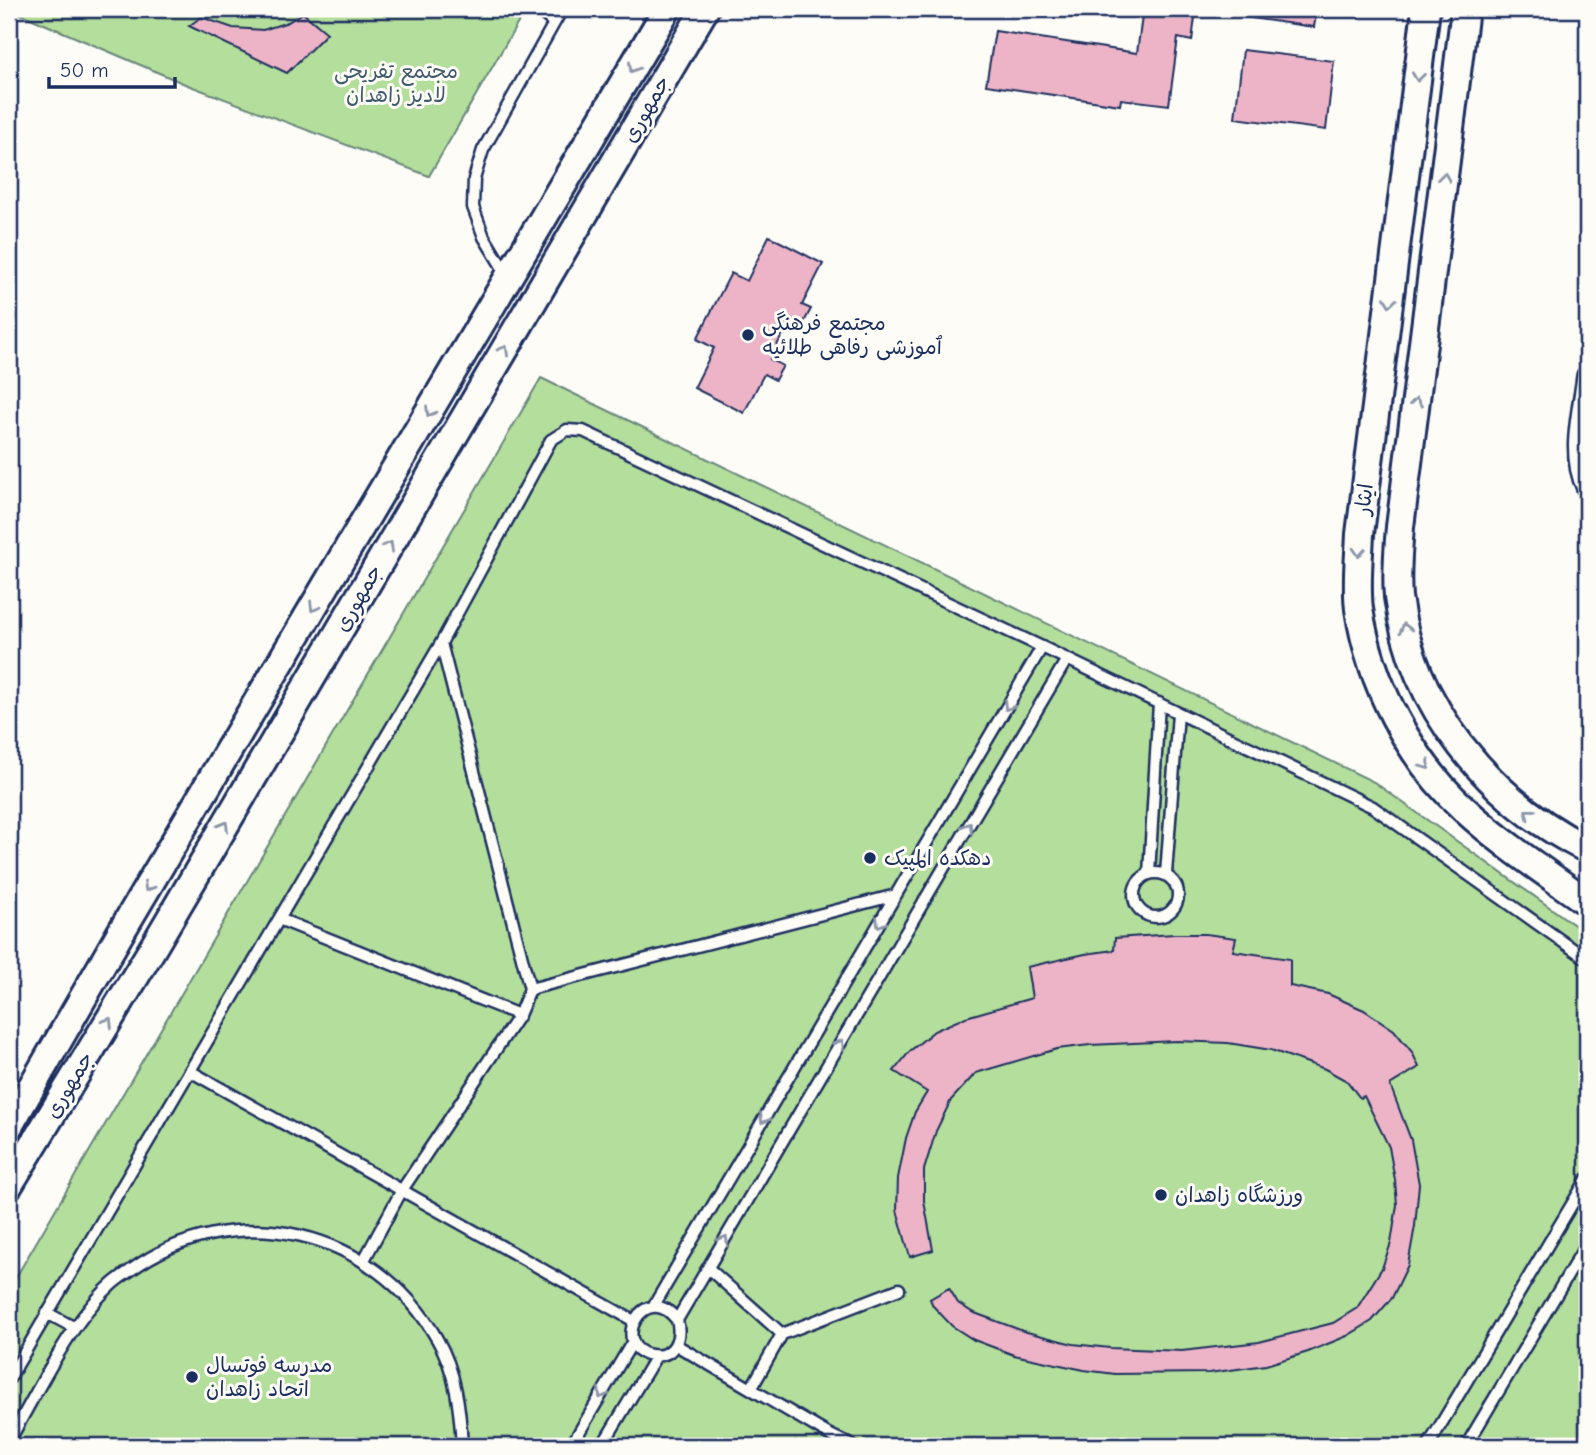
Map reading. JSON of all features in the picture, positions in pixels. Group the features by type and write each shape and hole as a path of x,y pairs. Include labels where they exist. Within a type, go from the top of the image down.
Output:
{"main road":[{"name":"جمهوری","path":"9,1126 667,9"},
{"name":"جمهوری","path":"9,1185 151,951 705,9"},
{"name":"ایثار","path":"1426,9 1360,534 1359,608 1372,659 1394,715 1413,748 1436,779 1495,837 1587,902"},
{"name":"ایثار","path":"1465,9 1400,527 1398,597 1416,667 1431,699 1466,753 1486,776 1538,821 1587,849"},
{"path":"121,932 151,951"}],"street":[{"path":"1587,376 1578,456 1580,474 1587,488"}],"lane":[{"path":"537,9 554,23"},
{"path":"509,279 480,227 473,206 474,179 483,150 562,9"},
{"path":"9,1378 441,643 551,440 567,430 583,431 1042,647 1373,807 1587,959"},
{"path":"364,1260 402,1191 519,1015 530,989 441,643"},
{"path":"653,1307 665,1309 677,1320 680,1331 676,1345 665,1354 656,1356 638,1349 631,1331 634,1321 638,1314 653,1307 1042,647"},
{"path":"677,1320 1067,659"},
{"path":"1149,874 1159,704"},
{"path":"1166,874 1178,713"},
{"path":"1149,874 1166,874 1177,887 1176,904 1171,911 1155,917 1139,910 1135,902 1136,885 1149,874"},
{"path":"530,989 896,895"},
{"path":"279,919 519,1015"},
{"path":"190,1070 634,1321"},
{"path":"1428,1446 1587,1179"},
{"path":"9,1441 75,1328 110,1286 154,1254 205,1234 260,1229 314,1238 364,1260 406,1295 438,1340 457,1391 462,1446"},
{"path":"1466,1446 1587,1243"},
{"path":"708,1268 782,1334"},
{"path":"751,1389 782,1334 899,1289"},
{"path":"47,1313 75,1328"},
{"path":"571,1446 633,1341"},
{"path":"676,1345 853,1446"},
{"path":"603,1446 656,1356"},
{"path":"822,1446 828,1434"}],"green space":[{"name":"مجتمع تفریحی لادیز زاهدان","path":"9,9 526,9 429,176 185,84"},
{"name":"دهکده المپیک","path":"541,378 1374,782 1587,934 1587,1446 9,1446 9,1289"}],"building":[{"path":"1143,9 1196,9 1192,41 1178,38 1169,105 1121,99 1120,105 986,85 995,31 1137,53"},
{"path":"1245,9 1317,9 1314,27 1244,17"},
{"path":"303,13 327,33 287,73 189,26 201,17 233,28 263,30 288,22"},
{"path":"1243,50 1334,61 1326,130 1235,118"},
{"path":"769,236 823,264 802,305 811,309 802,326 790,320 770,359 783,366 775,380 764,374 744,413 694,388 714,348 697,339 731,273 747,281"},
{"path":"1174,934 1236,938 1233,951 1290,959 1290,986 1328,994 1364,1010 1394,1030 1412,1052 1419,1067 1390,1085 1411,1140 1419,1184 1408,1265 1392,1298 1372,1321 1347,1336 1308,1352 1266,1365 1209,1373 1115,1374 1084,1370 1014,1355 974,1340 952,1326 930,1299 949,1288 958,1303 972,1312 1023,1331 1073,1344 1182,1351 1259,1342 1333,1323 1357,1308 1382,1268 1391,1243 1397,1205 1395,1180 1389,1147 1364,1096 1360,1098 1347,1081 1325,1069 1271,1050 1228,1043 1177,1041 1057,1049 976,1073 951,1100 936,1131 924,1170 924,1201 933,1250 910,1257 897,1210 898,1178 906,1138 915,1112 927,1092 894,1071 910,1051 934,1031 966,1017 1032,998 1027,967 1114,950 1115,938"}],"place":[{"name":"مجتمع فرهنگی ٱموزشی رفاهی طلائیه","path":"748,335"},
{"name":"دهکده المپیک","path":"870,858"},
{"name":"ورزشگاه زاهدان","path":"1161,1195"},
{"name":"مدرسه فوتسال اتحاد زاهدان","path":"192,1377"}]}
